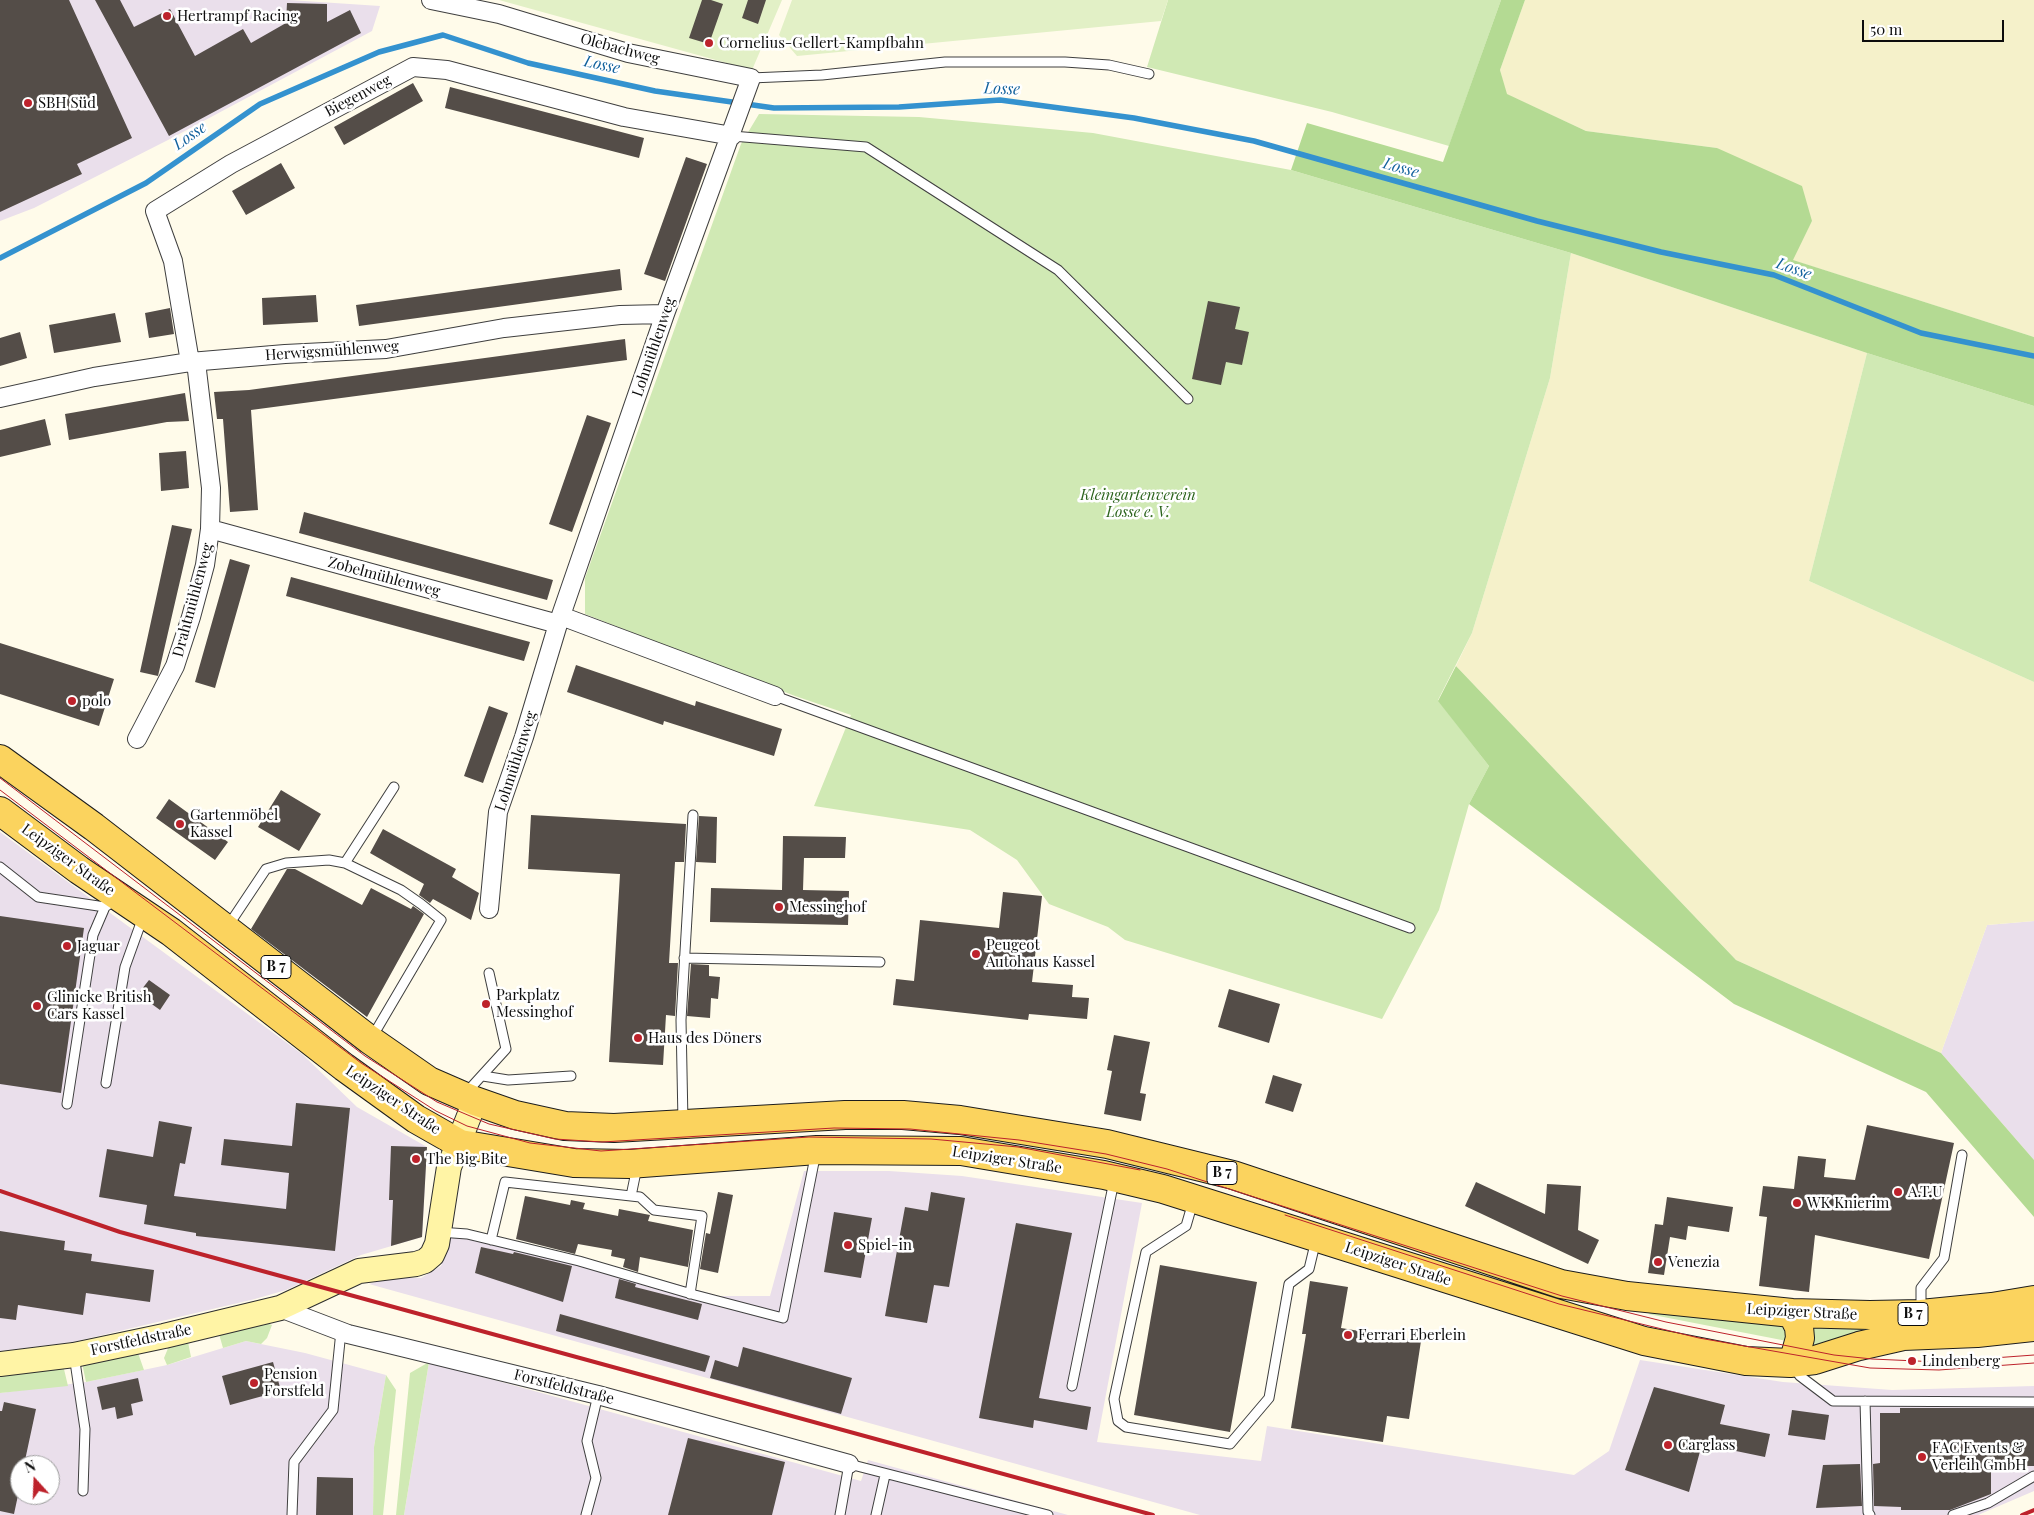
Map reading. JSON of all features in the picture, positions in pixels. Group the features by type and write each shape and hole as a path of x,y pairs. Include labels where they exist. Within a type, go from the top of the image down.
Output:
{"main road":[{"name":"Leipziger Straße","path":"0,759 227,929 370,1040 429,1081 469,1099 515,1115 565,1126 614,1128 845,1115 903,1116 960,1120 1107,1144 1232,1175 1561,1284 1627,1296 1792,1313 1921,1314 1992,1307 2034,1300"},
{"name":"Leipziger Straße","path":"0,811 111,901 144,914 171,932 344,1067 416,1119 460,1144 574,1164 638,1163 817,1150 961,1151 1115,1178 1194,1199 1644,1341 1746,1361 1790,1363 1815,1360 1859,1346 1902,1336 1977,1333 2034,1327"},
{"path":"1790,1363 1795,1356 1800,1338 1799,1327 1792,1313"}],"street":[{"name":"Olebachweg","path":"432,0 499,14 628,53 750,83"},
{"name":"Biegenweg","path":"193,362 173,261 155,211 231,164 413,67 447,70 624,117 733,130"},
{"name":"Lohmühlenweg","path":"489,909 498,812 524,737 559,620 666,314 750,83"},
{"name":"Herwigsmühlenweg","path":"0,398 94,377 193,362 286,354 386,349 504,328 620,314 666,314"},
{"name":"Drahtmühlenweg","path":"137,739 175,666 205,565 210,529 211,488 193,362"},
{"name":"Zobelmühlenweg","path":"210,529 559,620"},
{"path":"559,620 776,696"},
{"name":"Forstfeldstraße","path":"0,1364 74,1355 280,1308 359,1270 416,1264 425,1261 432,1255 437,1244 445,1183 449,1167 460,1144 469,1099"},
{"name":"Forstfeldstraße","path":"280,1308 341,1331 598,1395 849,1464"}],"lane":[{"path":"750,83 945,62 1064,62 1109,65 1149,74"},
{"path":"733,130 866,147 1058,270 1188,400"},
{"path":"776,696 1410,928"},
{"path":"345,863 394,787"},
{"path":"683,1123 681,1020 693,816"},
{"path":"227,929 266,869 286,863 320,860 345,863 401,890 441,920 370,1040"},
{"path":"0,867 38,897 111,901 93,935 67,1104"},
{"path":"106,1083 125,967 144,914"},
{"path":"684,958 880,962"},
{"path":"469,1099 483,1076 506,1049 489,973"},
{"path":"483,1076 508,1080 572,1076"},
{"path":"439,1232 467,1234 579,1261 690,1294 783,1318 817,1150"},
{"path":"1921,1314 1920,1288 1944,1258 1962,1155"},
{"path":"631,1196 638,1163"},
{"path":"1072,1386 1115,1178"},
{"path":"491,1240 505,1182 640,1197 654,1210 702,1216 690,1294"},
{"path":"1194,1199 1186,1226 1146,1252 1114,1399 1118,1421 1126,1428 1230,1444 1269,1398 1289,1284 1309,1269 1317,1238"},
{"path":"292,1515 294,1462 334,1410 341,1331"},
{"path":"74,1355 85,1429 83,1491"},
{"path":"1790,1363 1800,1376 1833,1400 2034,1402"},
{"path":"586,1515 596,1478 587,1441 598,1395"},
{"path":"1865,1401 1868,1512 1870,1515"},
{"path":"840,1515 849,1464 884,1475 1048,1515"},
{"path":"876,1515 884,1475"},
{"path":"1954,1515 1988,1502 2034,1476"}],"shaded area":[{"path":"0,0 289,0 380,6 372,31 168,140 34,208 0,221"},
{"path":"1525,0 2034,0 2034,337 1792,260 1812,221 1717,148 1586,131 1506,94 1500,70"},
{"path":"1571,253 1867,353 1809,581 2034,682 2034,921 1987,925 1941,1053 1736,960 1456,666 1472,633 1550,378"},
{"path":"0,832 302,1054 357,1107 427,1147 422,1237 361,1255 286,1290 255,1299 73,1342 0,1351"},
{"path":"2034,921 2034,1160 1941,1053 1987,925"},
{"path":"804,1171 889,1171 962,1176 1142,1203 1097,1442 1261,1461 1267,1426 1574,1475 1609,1451 1640,1360 1783,1382 1892,1390 2034,1386 2034,1491 1978,1515 1200,1515 369,1284 387,1278 421,1278 441,1266 450,1235 581,1257 719,1296 770,1296"},
{"path":"246,1341 305,1353 386,1375 374,1447 373,1515 0,1515 0,1393 86,1382 167,1365"},
{"path":"429,1362 861,1481 868,1460 1068,1515 404,1515"}],"green space":[{"name":"Cornelius-Gellert-Kampfbahn","path":"499,0 782,0 752,70"},
{"path":"792,0 1168,0 1161,21 797,56 779,35"},
{"path":"1168,0 1501,0 1449,146 1332,112 1147,67"},
{"path":"1501,0 1525,0 1500,70 1507,94 1586,131 1717,148 1802,186 1812,221 1793,260 2034,337 2034,406 1867,353 1571,253 1291,170 1307,123 1443,162"},
{"name":"Kleingartenverein Losse e. V.","path":"759,114 919,117 1093,133 1291,170 1571,253 1550,378 1472,633 1438,700 1489,766 1469,804 1439,910 1382,1019 1125,940 1108,927 1049,904 1017,860 970,830 814,806 851,715 795,696 585,614 585,578 741,144"},
{"path":"1867,353 2034,406 2034,682 1809,581"},
{"path":"1456,666 1736,960 1941,1053 2034,1160 2034,1217 1926,1092 1734,1004 1469,804 1489,766 1438,701"},
{"path":"1648,1314 1783,1323 1792,1342"},
{"path":"261,1321 272,1325 267,1338 261,1344 246,1341 223,1348 219,1334"},
{"path":"1894,1323 1814,1346 1813,1325"},
{"path":"188,1342 191,1357 167,1365 164,1358 169,1346"},
{"path":"138,1353 144,1370 86,1382 82,1363"},
{"path":"429,1362 404,1515 396,1515 410,1373"},
{"path":"63,1365 68,1386 0,1393 0,1374"},
{"path":"386,1375 396,1390 383,1515 373,1515 374,1447"}],"building":[{"path":"0,0 69,0 132,138 77,164 82,174 0,212"},
{"path":"95,0 120,0 134,27 170,9 195,56 243,29 251,43 286,23 287,3 327,4 327,22 350,10 361,33 169,136"},
{"path":"702,0 711,0 723,4 709,44 689,38"},
{"path":"748,0 766,0 758,24 742,18"},
{"path":"413,83 423,101 344,145 334,127"},
{"path":"450,87 644,138 639,158 445,108"},
{"path":"686,157 707,164 665,281 644,274"},
{"path":"281,163 295,188 246,215 232,191"},
{"path":"620,269 622,290 359,326 356,305"},
{"path":"316,295 318,322 263,325 262,298"},
{"path":"1208,301 1240,307 1235,329 1249,332 1242,365 1226,362 1221,385 1192,379"},
{"path":"170,308 174,334 149,338 145,313"},
{"path":"115,313 121,342 54,353 49,325"},
{"path":"20,332 27,358 0,366 0,338"},
{"path":"625,339 627,360 251,410 258,510 230,512 223,419 217,419 214,392 249,390"},
{"path":"185,393 189,421 167,422 69,440 65,414"},
{"path":"587,415 611,423 572,532 549,524"},
{"path":"45,419 51,445 0,457 0,430"},
{"path":"186,451 189,488 161,491 159,453"},
{"path":"304,512 553,580 547,600 299,533"},
{"path":"172,525 192,529 158,676 140,672"},
{"path":"230,559 250,565 215,688 195,682"},
{"path":"291,577 530,642 524,661 286,596"},
{"path":"0,643 114,679 99,726 0,694"},
{"path":"576,665 695,706 696,701 782,729 774,756 664,721 663,725 567,692"},
{"path":"489,706 508,713 483,783 464,776"},
{"path":"281,790 321,814 299,851 258,827"},
{"path":"169,799 228,842 215,860 156,818"},
{"path":"531,815 686,824 684,862 675,862 669,963 678,963 675,1016 666,1015 663,1065 609,1062 620,874 528,869"},
{"path":"699,816 717,817 716,863 696,862"},
{"path":"383,829 456,869 452,877 479,893 471,920 433,899 430,903 419,895 424,884 370,853"},
{"name":"Messinghof","path":"783,836 846,837 845,858 804,858 803,890 849,891 848,925 710,922 711,888 782,890"},
{"path":"287,869 295,869 362,905 371,888 411,909 413,906 424,914 367,1017 251,929"},
{"name":"Peugeot Autohaus Kassel","path":"1003,892 1042,896 1032,982 1073,985 1072,997 1089,998 1087,1019 1029,1014 1028,1020 893,1005 896,979 914,981 920,920 999,928"},
{"name":"Glinicke British Cars Kassel","path":"0,916 84,928 61,1093 0,1084"},
{"path":"691,964 709,965 709,976 720,977 718,999 711,998 710,1018 687,1016"},
{"path":"149,980 170,995 160,1010 138,994"},
{"path":"1229,989 1280,1004 1269,1043 1218,1027"},
{"path":"1114,1035 1150,1042 1140,1093 1146,1094 1141,1121 1104,1114 1112,1071 1107,1070"},
{"path":"1273,1075 1302,1084 1293,1112 1265,1103"},
{"path":"296,1103 350,1108 335,1251 196,1236 196,1233 144,1224 147,1205 99,1197 107,1149 153,1157 159,1121 192,1127 185,1164 180,1163 174,1196 286,1209 289,1173 221,1165 224,1139 292,1146"},
{"path":"1867,1125 1954,1143 1929,1259 1815,1235 1809,1292 1759,1286 1767,1217 1759,1216 1763,1186 1794,1189 1798,1156 1826,1159 1824,1177 1855,1180"},
{"path":"391,1146 427,1147 422,1237 391,1246 393,1200 389,1200"},
{"path":"1476,1182 1545,1214 1547,1184 1581,1186 1578,1230 1599,1240 1588,1264 1465,1206"},
{"path":"718,1192 733,1195 718,1273 700,1269 706,1233 710,1234"},
{"path":"931,1192 965,1198 949,1287 934,1285 927,1323 885,1316 905,1207 928,1211"},
{"path":"525,1196 570,1205 571,1200 585,1203 583,1209 618,1216 619,1209 650,1215 648,1221 693,1230 688,1267 640,1257 638,1272 623,1267 625,1259 611,1256 612,1250 578,1244 575,1254 516,1239"},
{"path":"1667,1197 1733,1207 1729,1232 1688,1226 1686,1240 1670,1237 1664,1275 1648,1273 1655,1224 1663,1225"},
{"name":"Spiel-in","path":"834,1212 872,1218 861,1278 824,1272"},
{"path":"1016,1223 1072,1233 1039,1398 1091,1407 1087,1430 1034,1420 1033,1428 979,1418"},
{"path":"0,1231 65,1241 64,1250 92,1254 91,1261 154,1270 150,1302 86,1293 83,1315 18,1305 16,1320 0,1318"},
{"path":"481,1247 513,1254 514,1252 572,1266 563,1302 475,1273"},
{"path":"1160,1265 1257,1282 1230,1432 1134,1415"},
{"path":"619,1279 636,1284 635,1287 702,1304 698,1320 615,1298"},
{"path":"1310,1281 1348,1287 1341,1328 1421,1341 1409,1419 1387,1416 1383,1442 1291,1428 1306,1334 1302,1334"},
{"path":"560,1314 710,1356 705,1372 556,1331"},
{"path":"743,1347 852,1378 841,1414 710,1378 715,1360 738,1367"},
{"path":"273,1362 281,1391 230,1405 222,1376"},
{"path":"138,1378 143,1401 131,1404 133,1415 117,1419 115,1407 102,1410 97,1387"},
{"name":"Carglass","path":"1654,1387 1725,1405 1720,1424 1770,1434 1765,1457 1702,1444 1689,1492 1625,1470"},
{"path":"4,1402 36,1409 26,1455 10,1455 10,1505 16,1505 14,1514 0,1511 0,1411 2,1411"},
{"path":"1900,1408 2034,1408 2034,1466 1991,1466 1991,1494 1950,1510 1901,1510 1901,1507 1874,1506 1873,1464 1880,1463 1880,1413 1900,1413"},
{"path":"1792,1410 1829,1415 1825,1440 1788,1435"},
{"path":"688,1438 785,1462 772,1515 668,1515"},
{"path":"1860,1464 1862,1506 1816,1508 1823,1465"},
{"path":"317,1477 353,1478 353,1515 316,1515"}],"waterway":[{"name":"Losse","path":"0,258 146,183 260,104 379,52 443,35 528,63 655,91 774,108 899,107 1000,100 1134,118 1254,141 1537,221 1661,252 1774,275 1921,333 2034,356"}],"tram line":[{"path":"0,778 365,1056 437,1102 489,1124 555,1139 602,1142 834,1128 910,1129 1019,1140 1106,1154 1167,1169 1562,1296 1666,1322 1834,1355 1872,1359 1939,1362 2034,1355"},
{"path":"0,790 361,1063 436,1111 467,1126 530,1143 601,1151 809,1137 931,1139 1018,1147 1140,1170"},
{"path":"1285,1215 1559,1304 1699,1338 1870,1368 1939,1370 2034,1363"}],"railway":[{"path":"0,1191 120,1232 1153,1515"},
{"path":"2022,1515 2034,1510"}],"place":[{"name":"Hertrampf Racing","path":"167,16"},
{"name":"Cornelius-Gellert-Kampfbahn","path":"709,43"},
{"name":"SBH Süd","path":"28,103"},
{"name":"polo","path":"72,701"},
{"name":"Gartenmöbel Kassel","path":"180,824"},
{"name":"Messinghof","path":"779,907"},
{"name":"Jaguar","path":"67,946"},
{"name":"Peugeot Autohaus Kassel","path":"976,954"},
{"name":"Parkplatz Messinghof","path":"486,1004"},
{"name":"Glinicke British Cars Kassel","path":"37,1006"},
{"name":"Haus des Döners","path":"638,1038"},
{"name":"The Big Bite","path":"416,1159"},
{"name":"A.T.U","path":"1898,1192"},
{"name":"WK Knierim","path":"1797,1203"},
{"name":"Spiel-in","path":"848,1245"},
{"name":"Venezia","path":"1658,1262"},
{"name":"Ferrari Eberlein","path":"1348,1335"},
{"name":"Lindenberg","path":"1912,1361"},
{"name":"Pension Forstfeld","path":"254,1383"},
{"name":"Carglass","path":"1668,1445"},
{"name":"FAC Events & Verleih GmbH","path":"1922,1457"}]}
